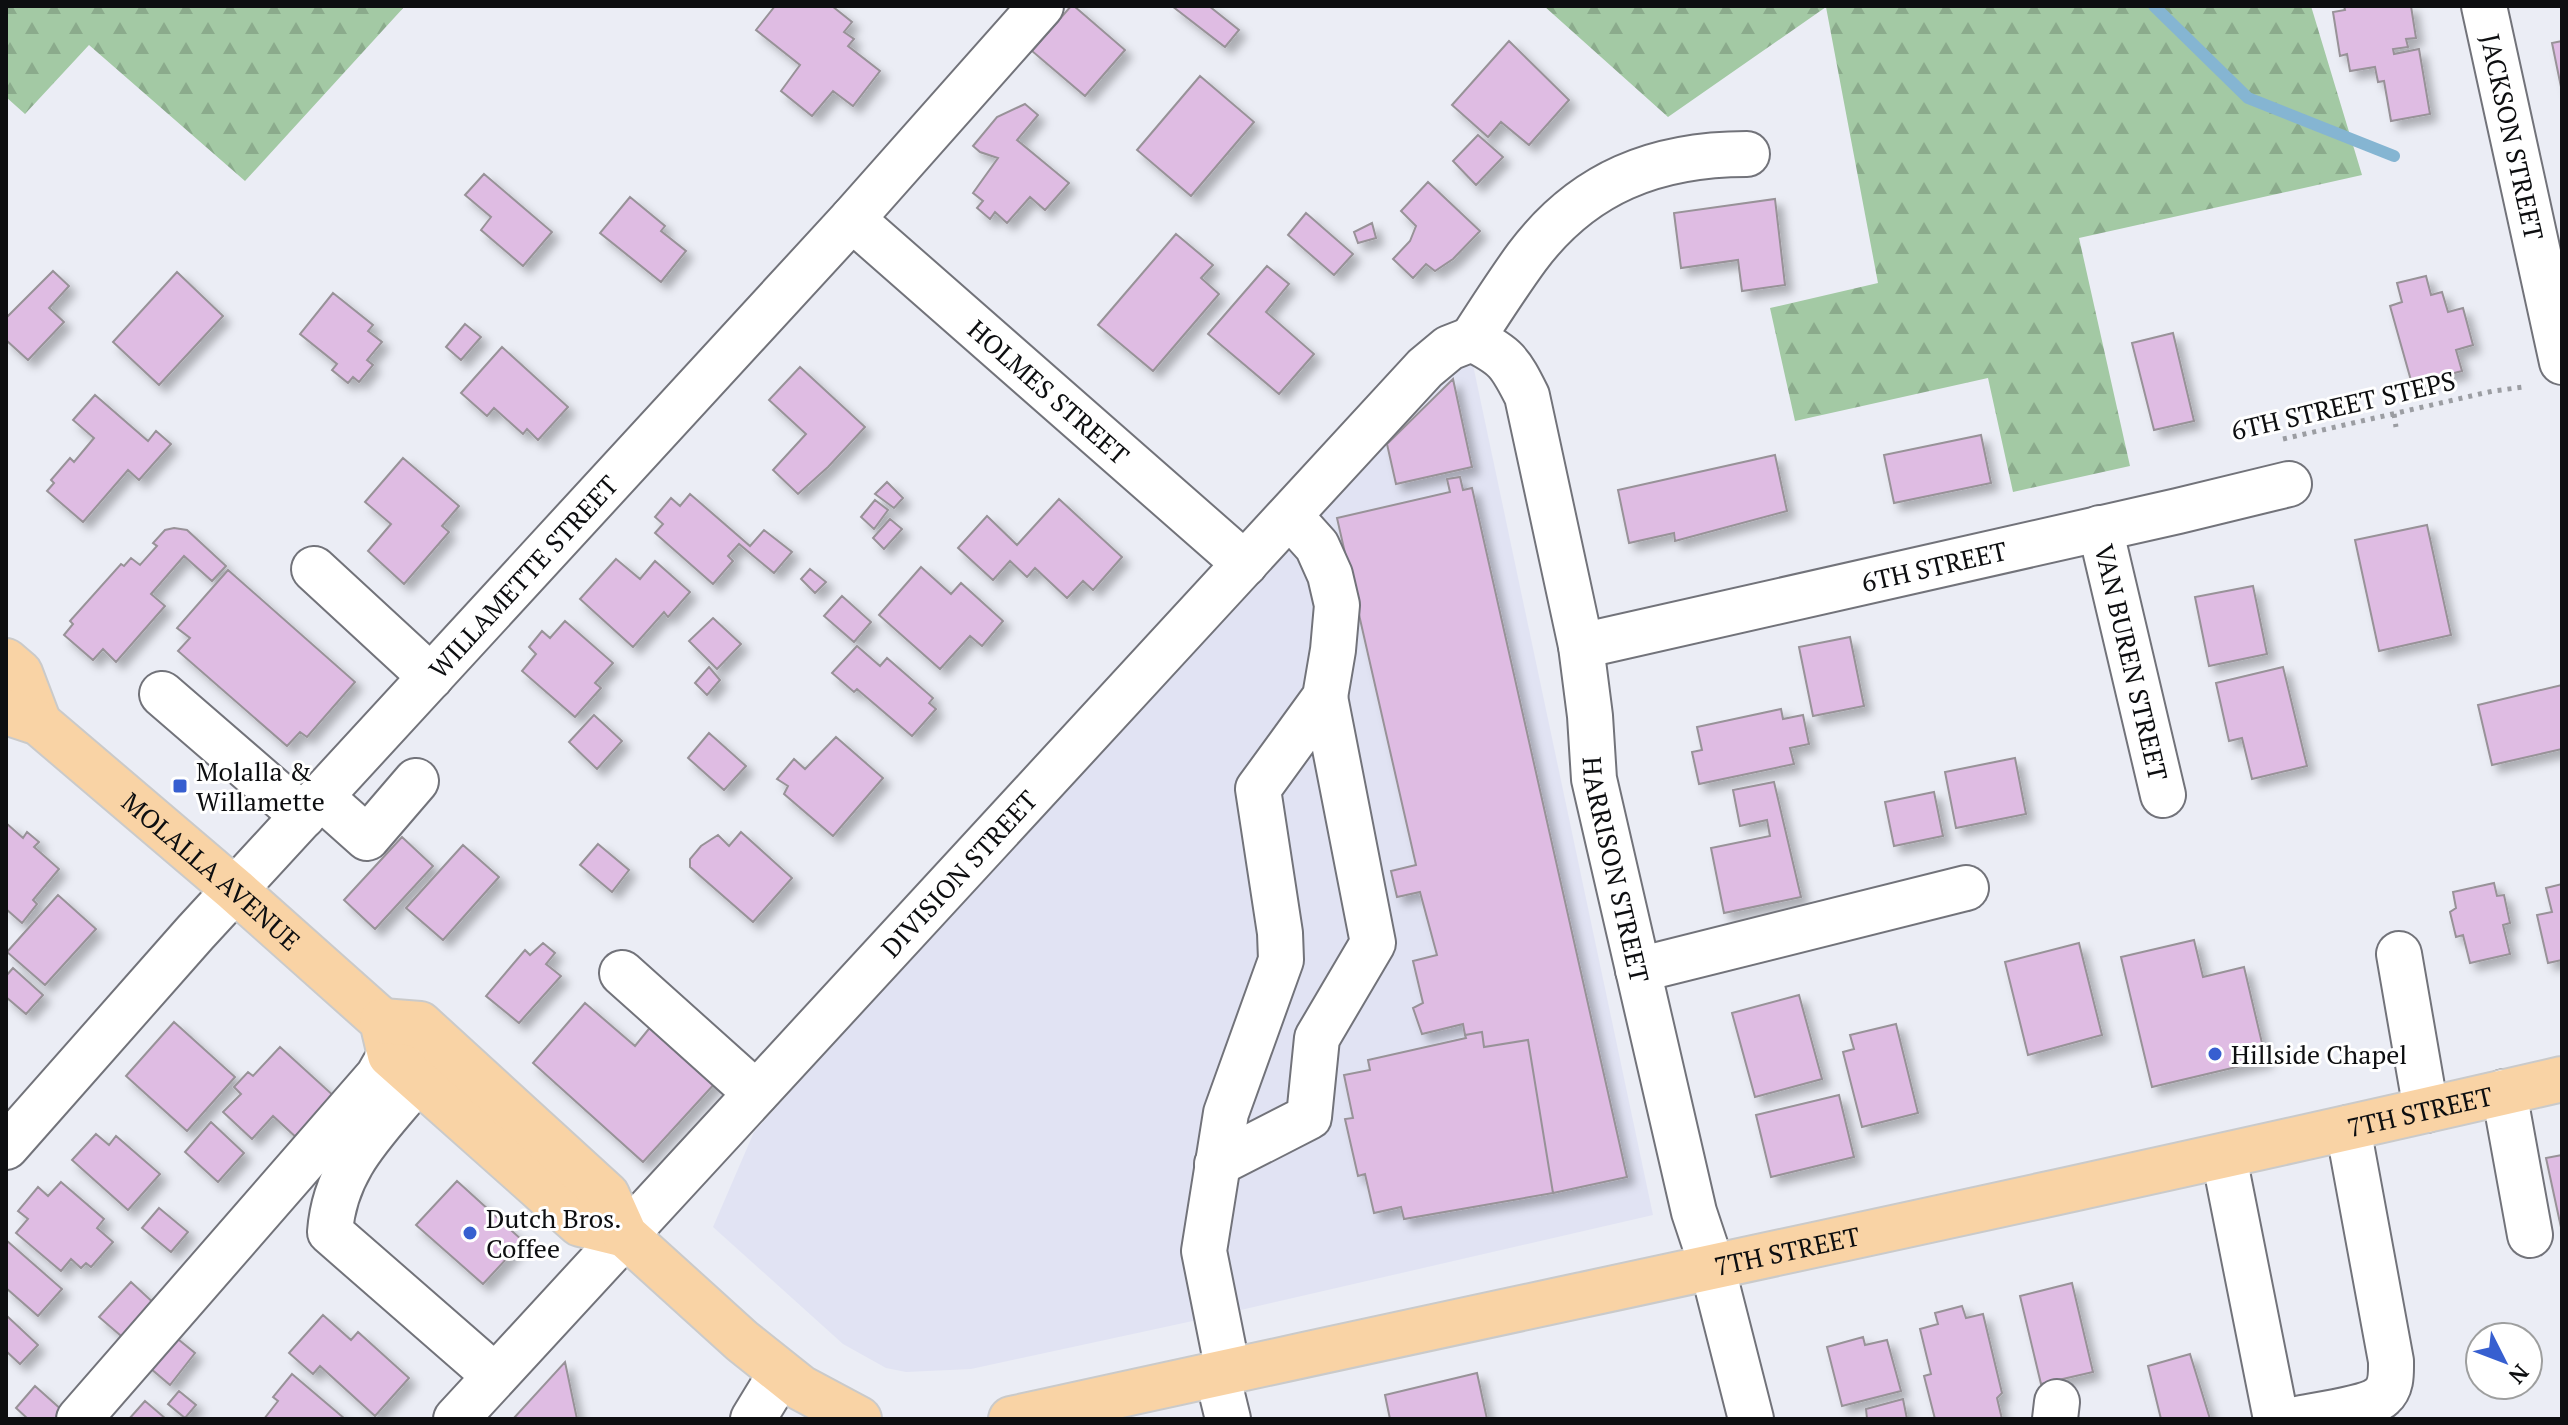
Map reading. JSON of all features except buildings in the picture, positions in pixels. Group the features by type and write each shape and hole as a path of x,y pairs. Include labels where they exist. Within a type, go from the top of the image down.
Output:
{"main road":[{"name":"MOLALLA AVENUE","path":"6,661 20,673 22,717 235,890 397,1052 580,1224 625,1235"},
{"name":"MOLALLA AVENUE","path":"397,1052 420,1024 607,1195 625,1235 781,1373"},
{"name":"7TH STREET","path":"1011,1419 2224,1157 2562,1079"},
{"path":"781,1373 801,1388 859,1419"}],"street":[{"name":"WILLAMETTE STREET","path":"6,1147 235,890 852,219 1041,6"},
{"name":"JACKSON STREET","path":"2484,6 2562,362"},
{"path":"1472,339 1528,255 1559,221 1607,184 1654,166 1706,154 1747,154"},
{"name":"HOLMES STREET","path":"852,219 1245,564"},
{"name":"DIVISION STREET","path":"456,1419 1425,368 1449,348 1472,339"},
{"name":"HARRISON STREET","path":"1472,339 1500,353 1513,368 1527,396 1581,646 1594,779 1694,1212 1712,1266 1751,1419"},
{"name":"6TH STREET","path":"1581,646 2289,484"},
{"path":"1217,1164 1309,1117 1317,1038 1373,943 1325,697 1337,605 1330,575 1317,546 1290,516"},
{"name":"VAN BUREN STREET","path":"2100,528 2163,795"},
{"path":"314,569 431,677"},
{"path":"162,694 312,806 367,838 416,781"},
{"path":"1228,1419 1204,1251 1226,1113 1281,960 1280,933 1258,789 1325,697"},
{"path":"1638,970 1966,888"},
{"path":"2399,954 2426,1110"},
{"path":"622,973 756,1093"},
{"path":"397,1052 349,1164 331,1215 330,1232 495,1376"},
{"path":"79,1419 397,1052"},
{"path":"2504,1092 2530,1235"},
{"path":"2297,1419 2373,1403 2391,1382 2391,1361 2348,1128"},
{"path":"2224,1157 2276,1419"},
{"path":"753,1419 781,1373"}],"path":[{"name":"6TH STREET STEPS","path":"2278,440 2493,391 2524,387"},
{"path":"2394,414 2396,427"}],"shaded area":[{"path":"1469,346 1653,1215 971,1369 906,1372 886,1368 843,1344 713,1227 754,1132"}],"green space":[{"path":"6,6 405,6 245,181 89,45 25,114 6,97"},
{"path":"1544,6 2311,6 2362,175 2079,238 2130,466 2013,492 1988,378 1795,421 1770,308 1878,283 1826,7 1668,117"}],"waterway":[{"path":"2154,6 2248,98 2394,156"}],"place":[{"name":"Molalla & Willamette","path":"180,786"},
{"name":"Hillside Chapel","path":"2215,1054"},
{"name":"Dutch Bros. Coffee","path":"470,1233"}]}
